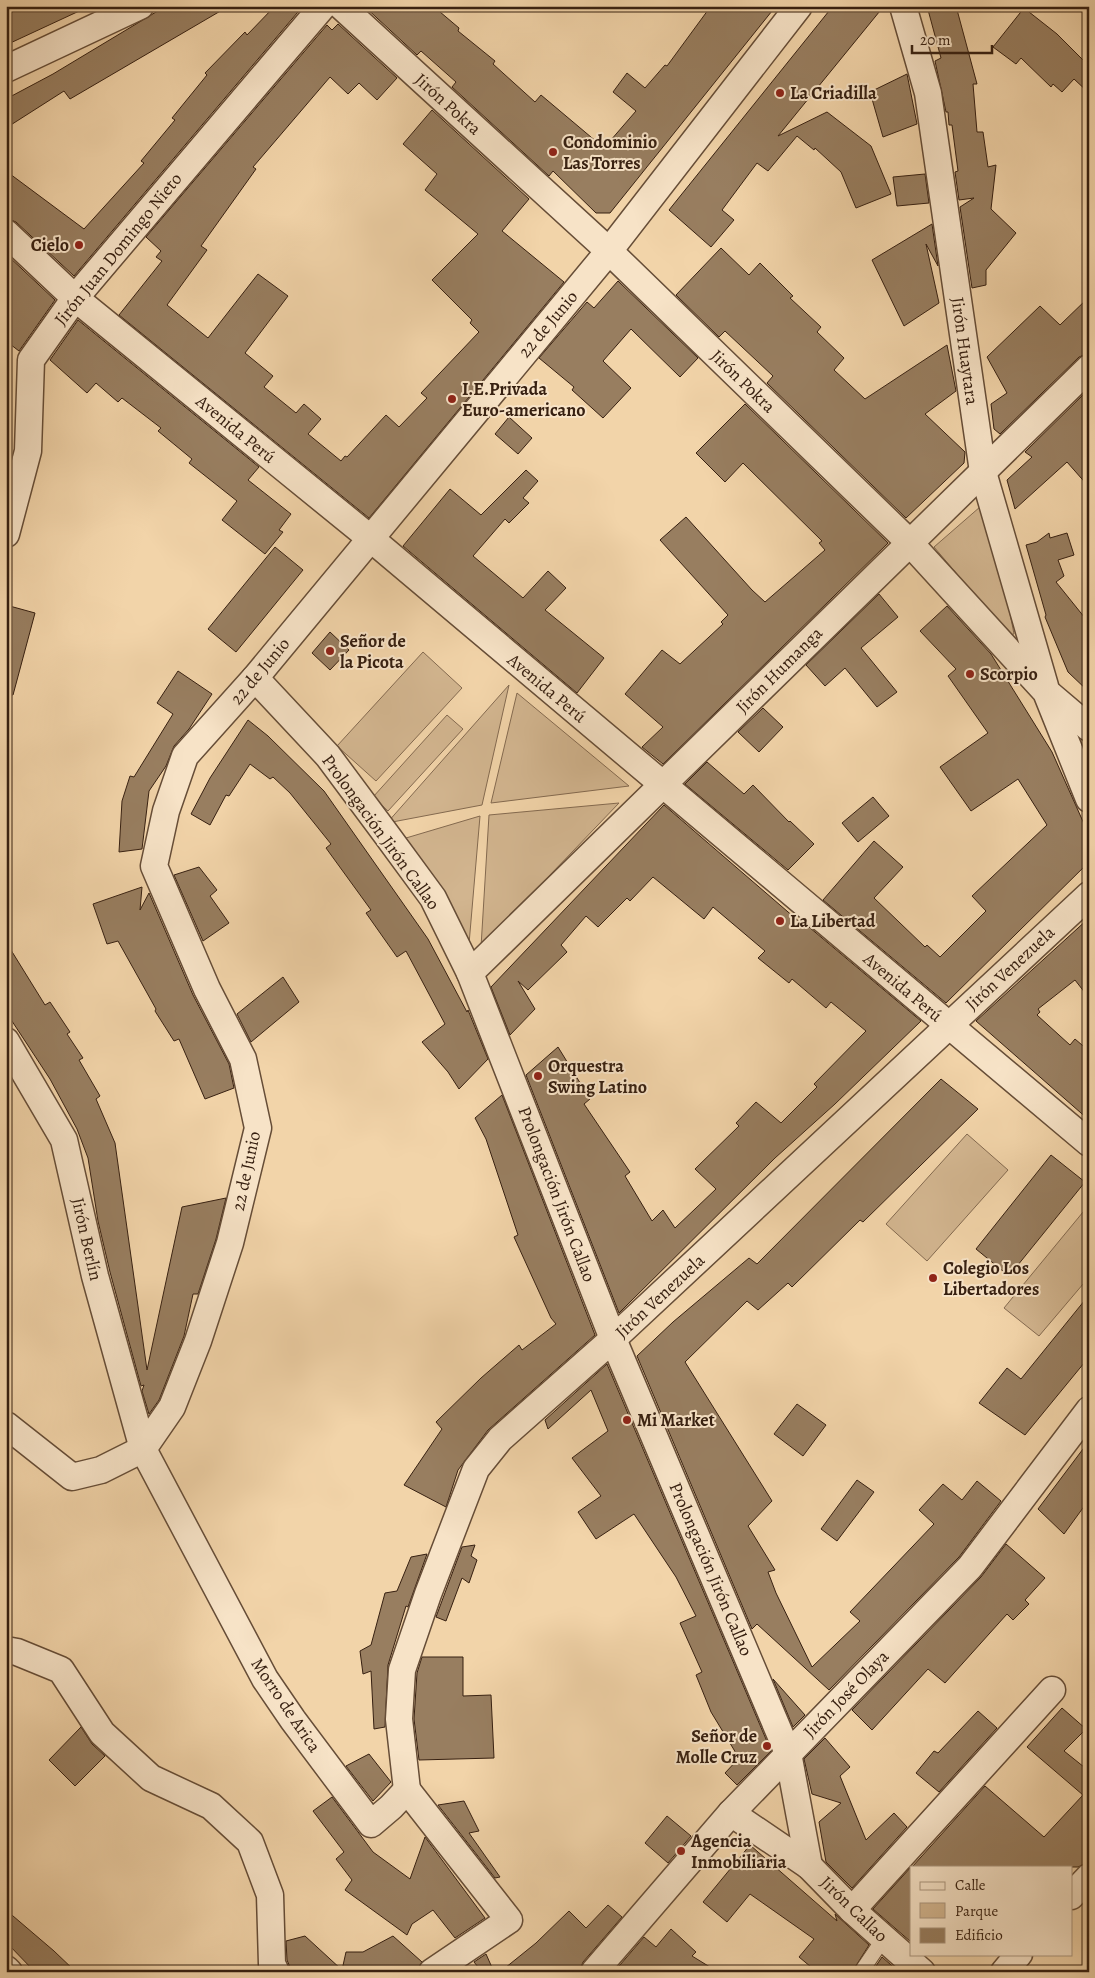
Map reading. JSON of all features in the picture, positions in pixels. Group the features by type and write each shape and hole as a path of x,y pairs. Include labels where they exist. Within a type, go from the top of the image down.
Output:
{"street":[{"path":"6,68 140,6"},
{"name":"Jirón Juan Domingo Nieto","path":"6,534 28,451 31,360 75,298 323,6"},
{"name":"Jirón Pokra","path":"341,6 609,250 909,542 1046,692 1089,799"},
{"name":"22 de Junio","path":"142,1450 172,1406 198,1341 230,1243 258,1128 243,1059 207,989 154,866 166,811 185,756 255,678 609,250 799,6"},
{"name":"Jirón Huaytara","path":"903,6 928,93 983,472 1046,692"},
{"name":"Avenida Perú","path":"6,233 75,298 370,538 1089,1143"},
{"name":"Jirón Humanga","path":"470,973 1089,368"},
{"name":"Prolongación Jirón Callao","path":"255,678 328,756 433,898 470,973 614,1339 788,1753"},
{"path":"1046,692 1089,728"},
{"name":"Jirón Venezuela","path":"407,1790 400,1719 402,1670 428,1594 476,1469 500,1439 614,1339 1089,895"},
{"name":"Jirón Berlín","path":"6,1041 64,1140 95,1276 142,1450"},
{"name":"Jirón José Olaya","path":"594,1972 731,1813 970,1567 1089,1410"},
{"path":"6,1425 72,1477 101,1470 142,1450"},
{"name":"Morro de Arica","path":"142,1450 265,1679 293,1720 371,1824 392,1807 407,1790"},
{"path":"6,1650 16,1652 61,1670 102,1733 130,1759 151,1778 211,1806 250,1842 270,1896 272,1964 276,1972"},
{"path":"852,1910 1052,1690"},
{"name":"Jirón Callao","path":"788,1753 810,1866"},
{"path":"407,1790 509,1920 432,1972"},
{"name":"Jirón Callao","path":"731,1813 810,1866 852,1910 922,1972"},
{"path":"1072,1895 1089,1876"},
{"path":"1004,1972 1017,1956"}],"lane":[{"path":"861,1972 884,1938"}],"green space":[{"path":"988,500 1014,634 1009,635 934,547"},
{"path":"423,652 462,688 376,781 337,746"},
{"path":"509,685 482,805 387,823"},
{"path":"517,693 629,786 491,803"},
{"path":"447,715 463,729 388,811 373,797"},
{"path":"619,803 481,947 489,815"},
{"path":"480,816 469,944 406,838"},
{"path":"967,1134 1008,1170 927,1261 886,1224"},
{"path":"1088,1206 1089,1277 1039,1336 1004,1308"}],"building":[{"path":"6,6 90,6 6,45"},
{"path":"166,6 229,6 70,99 64,91 6,128 6,99 53,74"},
{"path":"275,6 303,6 74,276 16,222 6,218 6,171 84,229 144,163 141,161 175,120 172,118 207,75 205,73 245,32 247,35"},
{"path":"364,6 433,6 459,28 458,31 495,61 493,64 535,102 541,95 604,148 636,111 613,92 627,73 645,88 665,65 667,66 711,6 776,6 610,213 596,213 553,171 549,176 452,87 456,82 421,51 417,55"},
{"path":"833,6 884,6 778,136 827,112 871,146 891,194 856,208 841,172 815,148 814,150 797,136 768,171 757,163 722,210 734,220 711,247 669,210"},
{"path":"927,6 956,6 977,84 973,84 977,132 983,132 988,167 996,165 991,209 1016,233 986,270 986,285 972,288 960,207 974,198 959,200 955,172 958,171 952,125 949,125 948,112 946,112 935,61 941,58"},
{"path":"1024,8 1057,34 1089,66 1089,93 1074,79 1062,92 1053,84 1051,87 1021,58 1016,64 993,47"},
{"path":"338,24 397,78 377,100 359,83 348,94 330,77 253,167 256,169 201,246 207,250 167,305 208,338 258,274 288,296 245,353 273,376 264,387 296,413 304,404 321,419 308,434 341,461 386,415 399,427 427,398 421,393 479,332 470,323 472,320 432,280 478,234 425,190 437,174 403,144 432,110 529,199 502,231 564,282 369,518 119,315 162,261 156,257 161,251 146,237 327,25 332,30"},
{"path":"907,74 917,124 883,137 870,92"},
{"path":"925,174 929,203 897,206 893,177"},
{"path":"932,224 938,266 926,244 939,303 904,326 872,260"},
{"path":"721,248 749,275 760,263 793,296 790,298 821,327 817,332 844,358 834,370 865,399 947,345 956,391 925,414 965,452 964,463 906,518 767,383 773,376 725,331 719,337 676,295"},
{"path":"6,254 55,300 19,351 6,341"},
{"path":"618,281 698,358 680,377 631,329 603,361 631,388 603,418 572,390 574,387 539,358 587,302 594,308"},
{"path":"1089,297 1089,353 1079,357 1000,434 994,429 991,404 1007,393 987,357 1040,306 1060,325"},
{"path":"78,320 259,467 248,480 291,514 279,530 283,532 265,554 222,520 237,501 189,463 192,459 158,431 161,428 122,398 118,402 96,383 87,393 50,360"},
{"path":"1089,389 1089,487 1067,462 1015,509 1007,480 1032,457 1025,452"},
{"path":"745,404 888,543 663,764 642,747 663,727 625,694 662,650 680,664 723,624 721,622 728,615 660,540 686,517 765,602 825,550 819,543 822,541 743,463 725,482 696,453"},
{"path":"509,417 532,438 518,454 495,434"},
{"path":"526,470 538,481 523,498 529,503 509,523 505,519 473,556 523,598 548,571 566,588 545,610 604,658 577,693 403,546 450,489 481,515"},
{"path":"1049,533 1050,538 1067,533 1074,555 1058,560 1064,576 1056,582 1089,623 1089,692 1068,672 1045,617 1026,545 1037,542"},
{"path":"275,547 303,570 236,652 208,629"},
{"path":"879,594 898,617 861,648 897,692 877,707 845,668 825,686 806,665"},
{"path":"6,605 35,613 13,695 6,694"},
{"path":"947,606 991,654 1052,752 1089,835 1089,862 946,1003 823,900 874,841 903,867 874,898 925,947 927,945 940,957 986,911 972,896 1047,825 1018,779 971,811 940,767 988,733 948,676 956,669 920,631"},
{"name":"Señor de la Picota","path":"330,632 349,650 330,670 312,653"},
{"path":"178,671 212,694 189,729 174,746 166,766 149,791 142,849 119,852 122,801 130,776 134,777 173,714 157,703"},
{"path":"763,708 783,727 759,752 738,732"},
{"path":"248,720 268,736 324,791 428,939 467,1012 468,1010 488,1059 459,1089 448,1072 422,1042 445,1024 406,951 397,957 366,913 371,910 326,848 331,844 290,793 273,777 270,779 250,764 229,796 226,795 210,825 191,814 210,778"},
{"path":"707,762 744,794 753,785 789,822 814,844 788,870 685,784"},
{"path":"873,797 889,816 858,842 842,823"},
{"path":"664,805 802,924 803,922 921,1021 835,1104 775,1158 619,1313 526,1075 558,1047 590,1099 584,1104 630,1172 625,1176 652,1221 663,1210 675,1228 716,1189 695,1169 739,1126 736,1123 756,1102 781,1123 817,1087 814,1084 866,1031 831,1002 826,1008 792,979 789,983 758,958 765,951 713,907 704,919 653,877 630,901 627,898 598,927 586,916 561,945 567,952 528,990 518,981 535,1009 510,1035 491,987"},
{"path":"199,867 217,890 210,896 229,923 203,941 174,875"},
{"path":"142,887 140,910 149,893 193,995 229,1064 234,1088 205,1099 179,1039 174,1041 155,1011 156,1009 118,941 107,944 93,904"},
{"path":"1089,918 1089,998 1075,980 1038,1009 1040,1012 1037,1015 1070,1045 1075,1039 1089,1051 1089,1120 976,1021"},
{"path":"6,942 45,1005 50,1002 70,1032 67,1034 83,1058 79,1060 100,1096 96,1099 115,1143 147,1370 182,1207 226,1198 216,1239 198,1294 193,1294 184,1336 159,1400 149,1414 142,1391 144,1385 141,1386 110,1272 98,1221 88,1158 77,1129 50,1079 6,1012"},
{"path":"283,977 299,1002 251,1042 237,1014"},
{"path":"941,1079 978,1109 863,1222 860,1220 792,1287 788,1283 758,1310 747,1301 685,1362 772,1501 748,1526 775,1570 768,1572 776,1593 812,1667 860,1621 850,1612 934,1524 919,1510 943,1484 962,1500 977,1481 1001,1501 959,1557 829,1690 757,1624 752,1629 637,1356 673,1322 749,1258 757,1264"},
{"path":"502,1095 595,1335 488,1430 458,1470 446,1507 404,1485 442,1429 436,1422 481,1378 519,1345 522,1350 556,1324 551,1318 514,1237 518,1235 486,1139 475,1118"},
{"path":"1051,1155 1085,1182 1009,1276 976,1249"},
{"path":"1089,1295 1089,1357 1025,1435 979,1403 1007,1368 1021,1379"},
{"path":"607,1364 771,1751 737,1785 725,1773 739,1758 711,1712 696,1675 702,1672 680,1623 696,1616 676,1577 634,1514 596,1539 578,1512 601,1496 572,1458 608,1431 591,1390 548,1429 545,1420"},
{"path":"797,1404 826,1425 803,1456 774,1434"},
{"path":"1089,1441 1088,1501 1064,1534 1038,1509"},
{"path":"857,1480 874,1492 837,1541 821,1529"},
{"path":"1006,1544 1045,1578 1025,1600 1029,1604 1013,1620 1007,1614 945,1683 928,1669 872,1730 852,1710 981,1577"},
{"path":"475,1545 471,1556 477,1560 469,1583 462,1578 446,1621 436,1617 462,1547"},
{"path":"427,1554 408,1607 406,1606 388,1665 385,1727 374,1729 371,1671 363,1674 360,1651 371,1645 385,1593 397,1591 411,1557"},
{"path":"422,1657 463,1657 463,1696 491,1695 494,1758 419,1760 414,1719 417,1673"},
{"path":"773,1679 805,1715 793,1727"},
{"path":"1062,1708 1086,1729 1064,1751 1089,1771 1089,1862 1078,1867 913,1866 985,1786 1044,1837 1083,1795 1027,1747"},
{"path":"978,1711 997,1728 939,1792 916,1773 934,1751 938,1753"},
{"path":"81,1727 92,1744 105,1756 75,1786 49,1760"},
{"path":"825,1738 850,1767 840,1776 866,1840 894,1813 907,1827 852,1888 826,1862 819,1822 841,1803 812,1794 804,1759"},
{"path":"369,1754 391,1782 373,1801 346,1766"},
{"path":"332,1797 373,1852 410,1879 425,1837 485,1918 455,1938 433,1910 412,1924 407,1935 345,1890 352,1880 336,1859 344,1852 313,1811"},
{"path":"464,1801 479,1831 469,1833 500,1877 495,1878 438,1805"},
{"path":"667,1816 691,1836 668,1863 645,1843"},
{"path":"750,1845 837,1921 835,1914 869,1945 852,1972 817,1972 799,1957 814,1939 750,1894 727,1922 703,1902"},
{"path":"910,1868 910,1941 873,1909"},
{"path":"608,1905 622,1917 583,1962 579,1972 500,1972 536,1943 569,1911 586,1928"},
{"path":"6,1910 76,1972 35,1972 6,1942"},
{"path":"671,1929 696,1952 692,1956 718,1972 614,1972 644,1937 656,1947"},
{"path":"305,1936 342,1970 346,1952 363,1952 393,1936 422,1962 417,1972 292,1972 287,1960 286,1941"},
{"path":"486,1954 494,1972 482,1972 474,1962"},
{"path":"882,1957 899,1972 872,1972"}],"place":[{"name":"La Criadilla","path":"780,93"},
{"name":"Condominio Las Torres","path":"553,152"},
{"name":"Cielo","path":"79,245"},
{"name":"I.E.Privada Euro-americano","path":"452,399"},
{"name":"Señor de la Picota","path":"330,651"},
{"name":"Scorpio","path":"970,674"},
{"name":"La Libertad","path":"780,921"},
{"name":"Orquestra Swing Latino","path":"538,1076"},
{"name":"Colegio Los Libertadores","path":"933,1278"},
{"name":"Mi Market","path":"627,1420"},
{"name":"Señor de Molle Cruz","path":"767,1746"},
{"name":"Agencia Inmobiliaria","path":"681,1851"}]}
